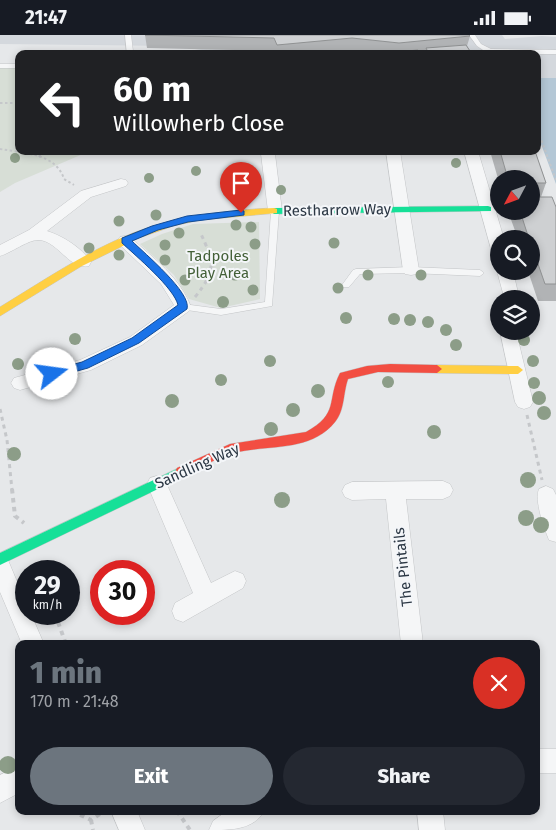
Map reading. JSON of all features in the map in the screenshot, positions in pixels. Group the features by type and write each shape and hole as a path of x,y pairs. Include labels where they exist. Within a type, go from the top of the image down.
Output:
{"street":[{"path":"268,155 275,211"},
{"path":"394,155 411,270"},
{"path":"472,155 494,230"},
{"path":"0,251 34,234 86,194 120,183"},
{"name":"Restharrow Way","path":"0,312 83,262 125,241 155,228 194,218 275,211 488,209"},
{"path":"34,234 46,235 56,239 83,262"},
{"path":"20,383 85,365 136,341 183,307 182,300 164,277 125,241"},
{"path":"510,340 524,401"},
{"name":"Sandling Way","path":"0,559 230,449 256,443 289,442 319,431 330,421 338,409 339,386 344,376 356,371 390,368 518,370"},
{"path":"157,484 206,597"},
{"name":"The Pintails","path":"395,490 412,640"},
{"path":"352,491 443,490"},
{"path":"546,495 556,533"},
{"path":"0,567 31,640"},
{"path":"184,611 235,581"},
{"path":"540,761 556,761"},
{"path":"0,790 15,781"},
{"path":"126,815 132,830"},
{"path":"222,830 245,815"},
{"path":"430,815 432,830"}],"lane":[{"path":"128,35 130,50"},
{"path":"472,35 479,45 488,50"},
{"path":"541,52 556,52"},
{"path":"0,66 15,66"},
{"path":"183,307 221,312 269,304 275,211"},
{"path":"346,285 356,272 360,271 411,270 480,273"}],"path":[{"path":"0,103 15,103"},
{"path":"541,139 556,180"},
{"path":"0,149 15,152"},
{"path":"29,155 46,158 61,169 64,179 86,194"},
{"path":"183,307 193,300 208,283 213,272 210,253 194,218"},
{"path":"524,401 546,495"},
{"path":"0,409 7,440 16,516 28,526 38,541 44,560"},
{"path":"59,625 65,640"},
{"path":"81,815 92,820"},
{"path":"92,820 99,815"},
{"path":"180,815 190,830"},
{"path":"92,820 93,830"}],"shaded area":[{"path":"0,35 502,35 505,39 542,36 556,37 556,78 541,78 541,50 201,50 176,46 0,44"}],"green space":[{"path":"0,67 15,67 15,155 81,155 15,183 0,192"},
{"name":"Tadpoles Play Area","path":"259,222 260,299 221,308 189,299 174,275 140,244 162,234 193,224"}],"water":[{"path":"541,78 556,78 556,184 541,144"}],"building":[{"path":"145,35 470,36 399,43 352,38 277,45 274,38"},
{"path":"466,45 469,50 427,50 426,48"},
{"path":"501,155 536,155 546,183 540,183 540,170 505,170"},
{"path":"540,197 552,197 556,207 556,284 545,284 540,270 540,230 526,230 523,220 540,220"}],"traffic: fast":[{"path":"274,211 488,209"},
{"path":"0,559 181,472"}],"traffic: slow":[{"path":"0,312 96,254 157,228 200,218 244,212 274,211"},
{"path":"437,369 518,370"}],"traffic: jam":[{"path":"181,472 230,449 297,439 321,429 334,414 344,376 378,368 437,369"}],"route":[{"path":"52,374 85,365 136,341 183,307 182,300 164,277 125,241 155,228 187,219 241,213"}]}
